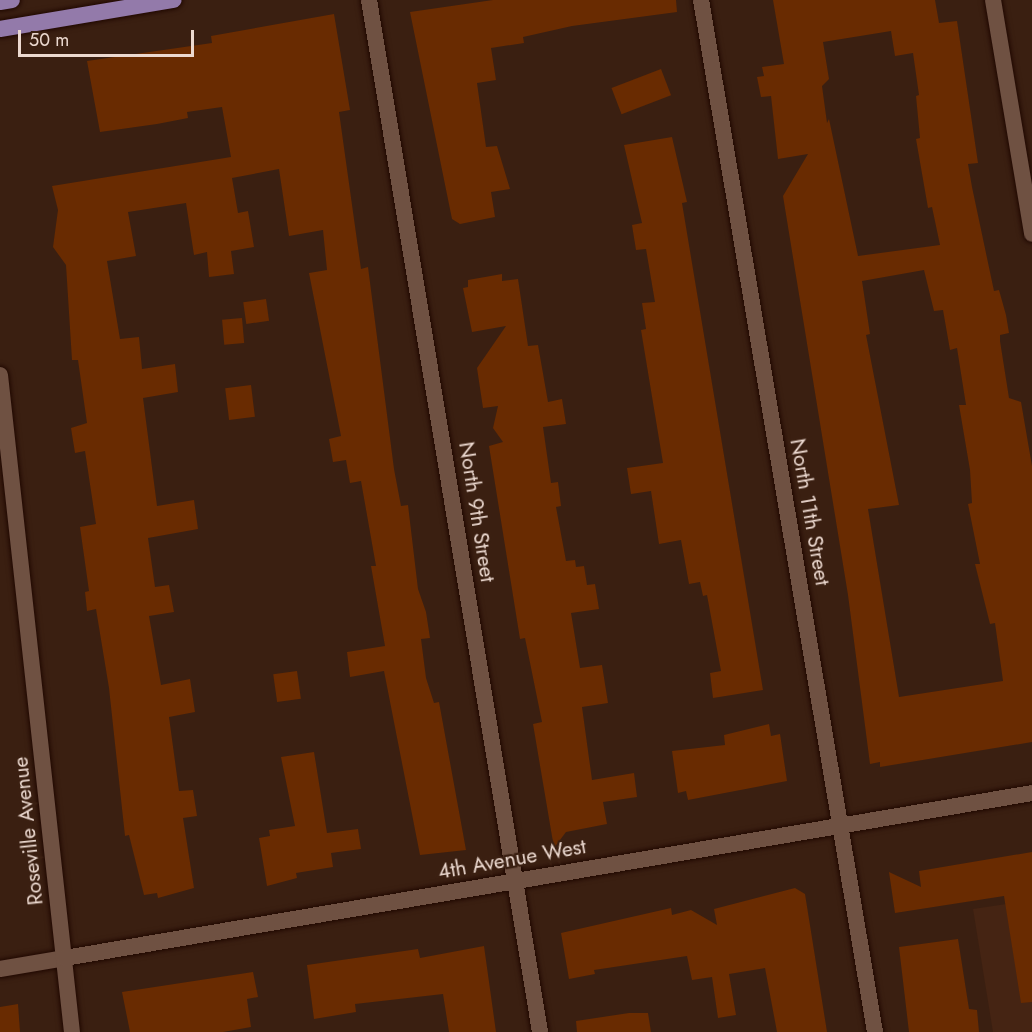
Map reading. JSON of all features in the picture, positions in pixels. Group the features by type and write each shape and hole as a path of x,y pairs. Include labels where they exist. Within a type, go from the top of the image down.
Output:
{"main road":[{"path":"0,2 12,0"},
{"path":"0,29 174,0"}],"street":[{"name":"North 9th Street","path":"369,0 540,1032"},
{"name":"North 11th Street","path":"701,0 875,1032"},
{"path":"993,0 1032,234"},
{"name":"Roseville Avenue","path":"0,375 72,1032"},
{"name":"4th Avenue West","path":"0,969 1032,793"}],"shaded area":[{"path":"1032,900 1032,1032 993,1032 973,909"}],"building":[{"path":"493,0 676,0 677,12 572,26 523,37 524,43 491,48 496,80 477,83 486,147 497,146 510,189 491,192 495,217 460,224 452,219 410,12"},
{"path":"773,0 935,0 939,23 957,21 978,163 968,164 994,291 999,290 1006,315 1009,333 1000,335 1000,341 1009,398 1021,402 1032,466 1032,742 880,767 880,762 870,764 848,595 783,196 808,154 778,159 771,96 761,97 757,77 764,76 762,67 784,64","holes":["891,31 895,56 913,53 919,95 916,96 920,138 916,139 928,208 932,207 940,245 858,256 829,119 827,123 822,86 829,79 823,42","924,270 934,311 943,310 950,350 957,348 966,405 959,405 970,470 972,503 968,504 980,564 975,564 990,624 995,623 1003,681 899,697 868,509 899,505 866,335 870,334 862,281"]},
{"path":"334,14 350,110 339,112 361,269 368,267 394,469 401,506 408,505 418,589 426,612 430,638 421,639 426,678 434,703 439,702 466,850 420,855 384,671 350,677 347,652 385,646 371,566 376,566 361,481 350,483 346,460 333,462 329,439 341,436 309,273 327,270 323,230 289,236 279,169 232,178 238,213 248,211 254,247 231,251 234,274 209,277 207,252 194,255 186,203 128,212 136,256 107,261 120,339 139,337 142,369 175,364 178,392 143,398 157,506 194,500 198,529 148,538 155,587 169,585 174,612 149,616 161,685 190,679 195,712 169,717 179,791 193,790 197,816 183,818 194,888 158,898 157,893 144,895 129,835 125,836 109,688 96,609 87,611 85,592 89,591 80,527 96,524 85,451 75,453 71,428 87,423 78,360 72,360 66,265 53,247 58,210 52,186 231,157 222,107 187,112 188,118 100,132 87,61 212,43 211,36"},
{"path":"661,69 671,95 622,114 612,88"},
{"path":"672,137 687,202 682,203 763,690 713,698 710,673 721,671 707,595 703,596 700,582 689,584 681,540 659,544 651,491 631,494 627,468 663,463 641,330 646,329 642,303 655,302 646,249 636,250 632,225 642,223 624,145"},
{"path":"502,274 502,281 518,279 528,346 538,345 548,402 562,399 566,424 543,427 551,483 558,482 561,506 556,507 566,561 575,560 576,567 584,566 587,585 595,584 599,609 571,613 580,668 602,665 608,703 582,707 592,780 634,773 637,797 603,802 607,824 566,832 554,848 533,724 542,722 525,638 520,639 489,446 503,442 493,428 498,406 483,408 477,368 506,326 472,332 463,288 468,287 468,280"},
{"path":"266,299 269,321 246,324 243,302"},
{"path":"242,318 244,343 224,345 222,320"},
{"path":"251,385 255,417 229,420 225,388"},
{"path":"297,671 301,699 277,702 273,674"},
{"path":"769,724 771,736 780,734 787,781 688,800 686,791 678,793 672,751 725,745 724,735"},
{"path":"314,752 327,833 358,829 361,849 331,853 333,867 296,873 297,878 267,886 259,838 270,836 269,830 295,826 281,757"},
{"path":"1032,852 1032,1002 1021,1003 1004,896 895,913 889,872 921,887 919,871"},
{"path":"795,888 805,894 827,1032 777,1032 765,968 729,974 736,1015 718,1018 712,977 692,980 687,956 594,970 595,974 569,979 561,933 671,908 672,915 691,910 717,925 714,909"},
{"path":"958,939 969,1009 977,1010 979,1032 909,1032 899,947"},
{"path":"484,946 496,1032 449,1032 443,994 355,1004 356,1012 314,1019 307,965 418,949 420,958"},
{"path":"253,972 258,997 247,999 251,1027 223,1032 130,1032 122,992"},
{"path":"18,1004 20,1032 0,1032 0,1007"},
{"path":"629,1013 648,1013 651,1032 577,1032 576,1021"}]}
